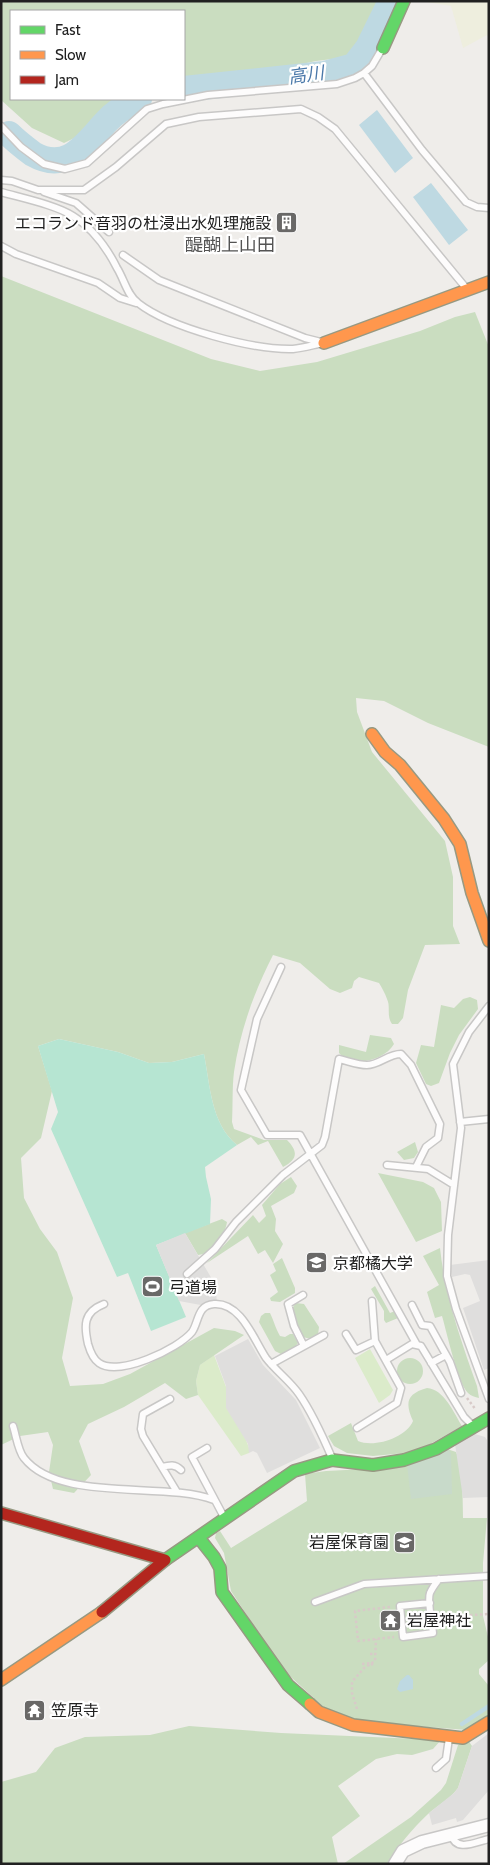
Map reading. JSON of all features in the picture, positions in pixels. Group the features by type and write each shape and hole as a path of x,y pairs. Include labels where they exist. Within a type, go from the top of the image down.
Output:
{"street":[{"path":"383,48 404,1"},
{"path":"324,343 489,282"},
{"path":"372,734 385,752 400,765 444,819 460,844 472,894 489,941"},
{"path":"1,1680 98,1615 165,1560 294,1472 332,1460 373,1465 404,1460 436,1449 482,1422"},
{"path":"1,1513 165,1560"},
{"path":"199,1538 220,1565 224,1576 222,1592 288,1686 319,1712 359,1726 463,1738 489,1722"},
{"path":"395,1864 403,1851 422,1842 489,1825"}],"lane":[{"path":"185,100 208,95 337,84 364,73 372,66 383,48"},
{"path":"364,73 422,150 466,202 477,208 489,208"},
{"path":"1,126 22,147 44,164 66,168 87,163 147,109 183,100"},
{"path":"38,190 84,190 116,167 166,124 199,117 301,109 318,116 334,130 467,290"},
{"path":"1,180 76,203 109,232"},
{"path":"1,192 72,215 91,230 117,268 125,286 136,303"},
{"path":"1,246 16,254 98,283 120,298 136,303 189,328 228,340 293,349 324,343"},
{"path":"124,255 159,280 305,338 324,343"},
{"path":"282,967 257,1019 241,1090 266,1135 300,1135 417,1345"},
{"path":"489,1006 469,1032 453,1064 460,1122 448,1235 447,1276 456,1309 489,1399"},
{"path":"187,1274 215,1249 236,1222 283,1174 322,1145 339,1059 367,1065 374,1064 393,1054 401,1054 411,1065 440,1124 438,1138 426,1147 416,1168"},
{"path":"460,1122 489,1119"},
{"path":"387,1165 428,1169 454,1185"},
{"path":"303,1295 288,1304 294,1326 304,1346"},
{"path":"357,1428 397,1404 400,1388 375,1341 372,1301"},
{"path":"104,1304 95,1307 88,1316 85,1327 90,1353 100,1364 112,1367 135,1363 156,1356 181,1341 192,1331 199,1314 204,1308 213,1304 225,1306 244,1319 271,1364 300,1396 320,1430 332,1460"},
{"path":"412,1305 422,1325 430,1326 446,1355 461,1393"},
{"path":"346,1334 356,1350 375,1341"},
{"path":"271,1364 324,1335"},
{"path":"386,1360 412,1344 421,1346 464,1417 482,1422"},
{"path":"431,1363 446,1355"},
{"path":"170,1399 143,1414 141,1429 143,1436 177,1492"},
{"path":"14,1426 24,1457 40,1472 69,1482 102,1489 138,1488 202,1495 214,1500"},
{"path":"206,1448 192,1457 225,1520"},
{"path":"162,1467 176,1465 181,1470"},
{"path":"315,1602 364,1584 489,1576"},
{"path":"430,1603 400,1606 403,1637 433,1633 430,1603 429,1594 439,1579"},
{"path":"436,1768 446,1759 450,1736"},
{"path":"451,1834 456,1845 462,1846 489,1839"}],"path":[{"path":"461,1393 471,1402 482,1422"},
{"path":"400,1606 355,1611 358,1641 403,1637"},
{"path":"453,1616 489,1614"},
{"path":"359,1726 359,1716 352,1693 352,1682 364,1668 375,1661 376,1639"},
{"path":"370,1654 376,1654"},
{"path":"362,1664 372,1664"}],"green space":[{"path":"1,1 381,1 349,57 288,67 281,81 261,86 227,89 215,75 185,78 185,10 10,10 10,100 128,100 91,130 64,143 32,128 1,100"},
{"path":"421,1 489,1 489,38 487,35 463,48 451,6"},
{"path":"1,276 211,359 260,371 317,362 420,331 455,317 475,312 489,347 489,747 428,723 384,701 356,698 357,712 372,752 445,841 453,877 453,926 460,944 425,945 408,990 403,1018 398,1024 392,1024 390,1021 388,1002 379,983 359,977 354,981 352,988 340,993 330,989 300,963 273,955 254,997 240,1042 233,1078 232,1122 234,1129 264,1140 287,1140 291,1144 295,1155 291,1162 283,1167 268,1141 258,1145 251,1137 237,1145 228,1136 213,1103 204,1054 172,1062 149,1063 118,1052 59,1039 38,1046 52,1091 41,1138 21,1158 24,1198 40,1229 57,1252 73,1298 62,1358 70,1386 103,1384 130,1374 214,1328 235,1331 244,1335 200,1365 196,1381 198,1395 186,1399 165,1383 124,1407 88,1424 79,1441 91,1475 74,1493 53,1489 49,1472 53,1445 48,1432 20,1436 1,1445"},
{"path":"470,997 477,1000 478,1009 459,1035 439,1083 431,1086 426,1084 416,1063 421,1045 434,1047 441,1005 454,1008 463,999"},
{"path":"370,1035 391,1038 394,1044 383,1055 368,1060 352,1060 345,1058 339,1053 339,1045 366,1052"},
{"path":"59,1039 118,1052 149,1063 172,1062 204,1054 210,1091 217,1115 228,1136 237,1145 205,1167 211,1199 210,1224 156,1245 186,1317 151,1331 128,1273 117,1277 51,1129 58,1112 38,1046"},
{"path":"415,1142 418,1152 414,1158 404,1160 397,1152"},
{"path":"378,1173 423,1182 434,1188 441,1202 442,1231 416,1242"},
{"path":"291,1177 297,1186 294,1193 271,1206 276,1219 275,1231 283,1244 273,1263 265,1250 258,1254 248,1236 207,1263 253,1215 259,1223 266,1216 262,1205 280,1184"},
{"path":"222,1219 227,1222 221,1238 209,1251 198,1255 185,1233"},
{"path":"440,1248 450,1301 477,1386 479,1398 470,1395 460,1380 442,1316 435,1318 427,1292 439,1285 423,1256"},
{"path":"282,1258 295,1288 295,1293 280,1302 271,1301 270,1298 278,1292 270,1275 276,1271 273,1264"},
{"path":"375,1286 390,1313 395,1311 398,1318 386,1323 384,1311 371,1289"},
{"path":"296,1303 304,1304 319,1327 318,1335 306,1338 302,1335 297,1325 293,1307"},
{"path":"265,1313 270,1313 280,1336 285,1337 293,1334 298,1343 295,1347 281,1354 275,1351 259,1322 261,1316"},
{"path":"370,1349 393,1390 390,1395 379,1403 355,1358"},
{"path":"214,1355 249,1448 249,1453 241,1456 198,1395 196,1381 200,1365"},
{"path":"410,1358 419,1362 423,1371 419,1380 410,1384 401,1380 397,1371 401,1362"},
{"path":"427,1388 433,1389 443,1397 462,1426 416,1452 373,1456 347,1453 334,1446 328,1436 351,1423 358,1441 372,1443 397,1437 413,1421 408,1404 411,1396"},
{"path":"447,1449 456,1452 462,1466 463,1518 487,1518 483,1563 483,1616 489,1641 489,1660 479,1669 479,1674 489,1686 489,1716 467,1730 363,1722 326,1709 282,1669 231,1591 224,1553 215,1538 216,1533 220,1531 231,1548 307,1501 305,1474 385,1468"},
{"path":"447,1450 450,1451 451,1455 452,1494 411,1499 407,1464"},
{"path":"189,1726 281,1733 441,1740 433,1749 412,1755 397,1754 376,1759 338,1786 360,1816 332,1837 338,1864 1,1864 1,1782 36,1772 55,1748 85,1737 150,1735"},
{"path":"468,1740 472,1746 458,1788 417,1825 387,1864 343,1864 411,1817 441,1790 446,1783 458,1745"}],"shaded area":[{"path":"185,1233 216,1286 217,1308 179,1301 156,1245"},
{"path":"489,1260 489,1368 484,1370 463,1308 480,1301 470,1275 465,1274 452,1277 450,1265"},
{"path":"248,1339 263,1365 296,1400 320,1448 267,1473 257,1453 253,1451 249,1453 248,1444 226,1408 226,1386 215,1356"},
{"path":"475,1434 485,1437 487,1440 489,1497 463,1498 455,1444"},
{"path":"489,1733 489,1790 463,1820 457,1822 456,1818 432,1825 429,1813 458,1788 472,1746"}],"water":[{"path":"377,110 413,158 395,173 359,125"},
{"path":"431,183 468,230 449,245 413,197"},
{"path":"407,1675 413,1680 413,1689 400,1692 397,1689 400,1681"}],"waterway":[{"name":"高川","path":"185,89 324,74 354,66 368,48 391,1"},
{"name":"高川","path":"9,134 33,154 45,159 56,160 66,158 84,146 114,114 137,100"},
{"path":"462,1724 489,1706"}],"traffic: fast":[{"path":"383,48 404,1"},
{"path":"165,1560 294,1471 332,1460 373,1465 404,1460 436,1449 489,1418"},
{"path":"199,1538 220,1568 222,1592 288,1685 310,1704"}],"traffic: slow":[{"path":"324,343 489,282"},
{"path":"372,734 385,752 400,765 444,819 460,844 472,893 489,941"},
{"path":"1,1680 102,1612"},
{"path":"310,1704 319,1712 353,1725 463,1738 489,1722"}],"traffic: jam":[{"path":"1,1513 165,1560 102,1612"}],"place":[{"name":"エコランド音羽の杜浸出水処理施設","path":"287,223"},
{"name":"京都橘大学","path":"317,1263"},
{"name":"弓道場","path":"153,1287"},
{"name":"岩屋保育園","path":"405,1542"},
{"name":"岩屋神社","path":"391,1620"},
{"name":"笠原寺","path":"35,1710"}],"district":[{"name":"醍醐上山田","path":"230,245"}]}
